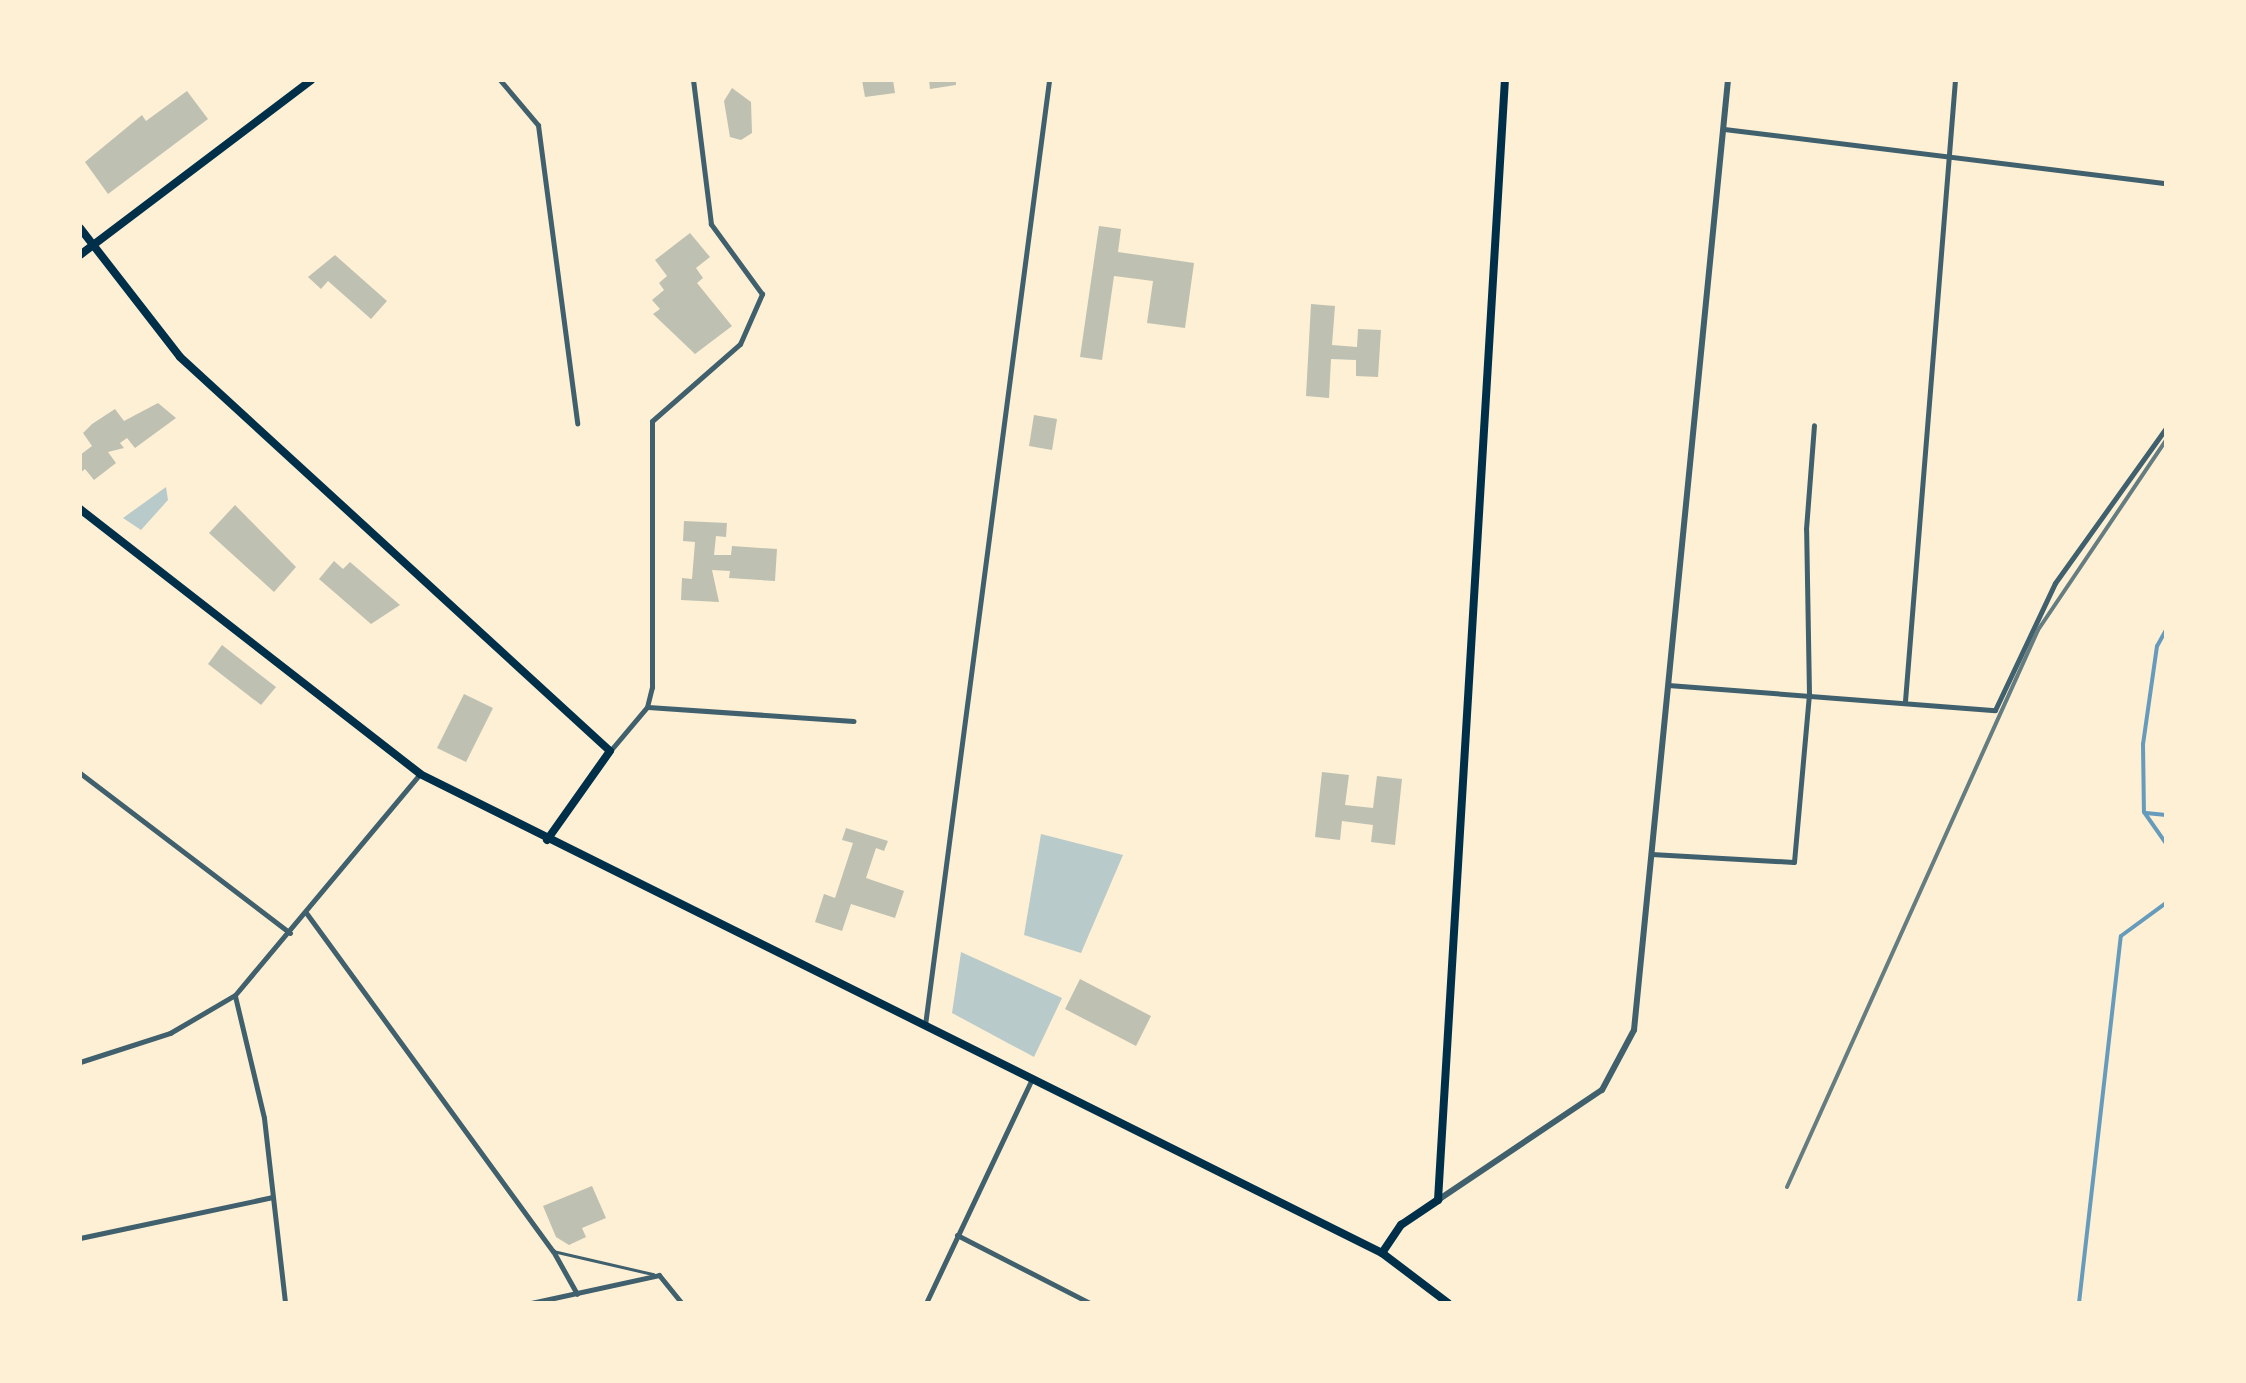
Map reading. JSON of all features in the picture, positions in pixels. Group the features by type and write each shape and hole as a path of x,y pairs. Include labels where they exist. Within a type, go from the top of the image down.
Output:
{"main road":[{"path":"80,254 311,80"},
{"path":"1382,1253 1400,1225 1438,1200 1504,80"},
{"path":"80,228 180,357 610,752 547,840"},
{"path":"80,510 420,774 1382,1253 1448,1303"}],"street":[{"path":"500,80 538,126 577,423"},
{"path":"610,752 647,706 657,616 648,446 652,420 740,344 762,294 711,224 693,80"},
{"path":"924,1028 1049,80"},
{"path":"1438,1200 1602,1090 1621,1063 1638,1003 1665,685 1728,80"},
{"path":"1905,701 1955,80"},
{"path":"1724,129 2166,183"},
{"path":"1651,854 1794,862 1809,694 1806,529 1814,424"},
{"path":"1665,685 1995,710 2055,583 2166,428"},
{"path":"647,706 854,722"},
{"path":"80,772 290,933"},
{"path":"80,1062 170,1033 235,995 307,914 420,774"},
{"path":"307,914 553,1250 577,1294"},
{"path":"235,995 264,1118 285,1303"},
{"path":"926,1303 1032,1079"},
{"path":"80,1238 274,1197"},
{"path":"956,1235 1090,1303"},
{"path":"531,1303 659,1275 682,1303"}],"lane":[{"path":"553,1250 659,1275"}],"shaded area":[{"path":"166,487 168,500 141,530 123,518"},
{"path":"1041,834 1123,855 1081,953 1024,935"},
{"path":"961,952 1062,998 1034,1057 952,1013"}],"building":[{"path":"862,80 893,80 895,93 865,97"},
{"path":"929,80 956,80 956,85 930,89"},
{"path":"732,88 751,102 752,133 741,140 730,137 724,101"},
{"path":"187,91 208,119 108,194 85,162 142,115 146,121"},
{"path":"1099,226 1121,229 1118,252 1194,263 1185,328 1147,323 1153,281 1114,276 1102,360 1080,357"},
{"path":"690,233 710,257 696,268 703,278 697,283 732,326 695,354 653,314 660,309 652,300 664,290 659,283 667,276 655,260"},
{"path":"335,255 387,301 371,319 328,281 321,289 308,277"},
{"path":"1311,304 1335,306 1332,345 1357,347 1358,329 1381,330 1378,377 1356,376 1356,360 1331,359 1329,398 1306,396"},
{"path":"158,403 176,418 135,448 127,438 120,443 124,448 108,452 116,463 94,480 85,469 80,473 80,455 92,446 83,433 92,424 115,409 124,421"},
{"path":"1034,415 1057,419 1052,450 1029,446"},
{"path":"235,505 296,567 274,592 209,533"},
{"path":"684,521 727,523 726,537 716,536 714,555 731,555 732,546 777,549 775,581 729,578 730,571 712,570 719,602 681,600 682,578 692,579 695,542 683,541"},
{"path":"334,561 343,569 350,562 400,605 371,624 319,579"},
{"path":"222,645 276,687 261,705 208,664"},
{"path":"464,694 493,708 466,762 437,748"},
{"path":"1322,772 1349,775 1345,805 1373,808 1377,776 1402,779 1395,845 1371,842 1373,825 1342,821 1340,840 1315,837"},
{"path":"846,828 888,841 884,851 876,848 866,878 904,891 895,918 851,904 842,931 815,922 824,894 835,898 853,843 842,840"},
{"path":"1080,979 1151,1016 1136,1046 1065,1009"},
{"path":"592,1186 606,1218 582,1228 586,1237 569,1245 556,1237 543,1206"}],"waterway":[{"path":"2166,630 2157,646 2143,744 2144,812 2166,843"},
{"path":"2146,813 2166,815"},
{"path":"2079,1303 2121,936 2166,903"}],"railway":[{"path":"1787,1187 2038,630 2166,440"}]}
